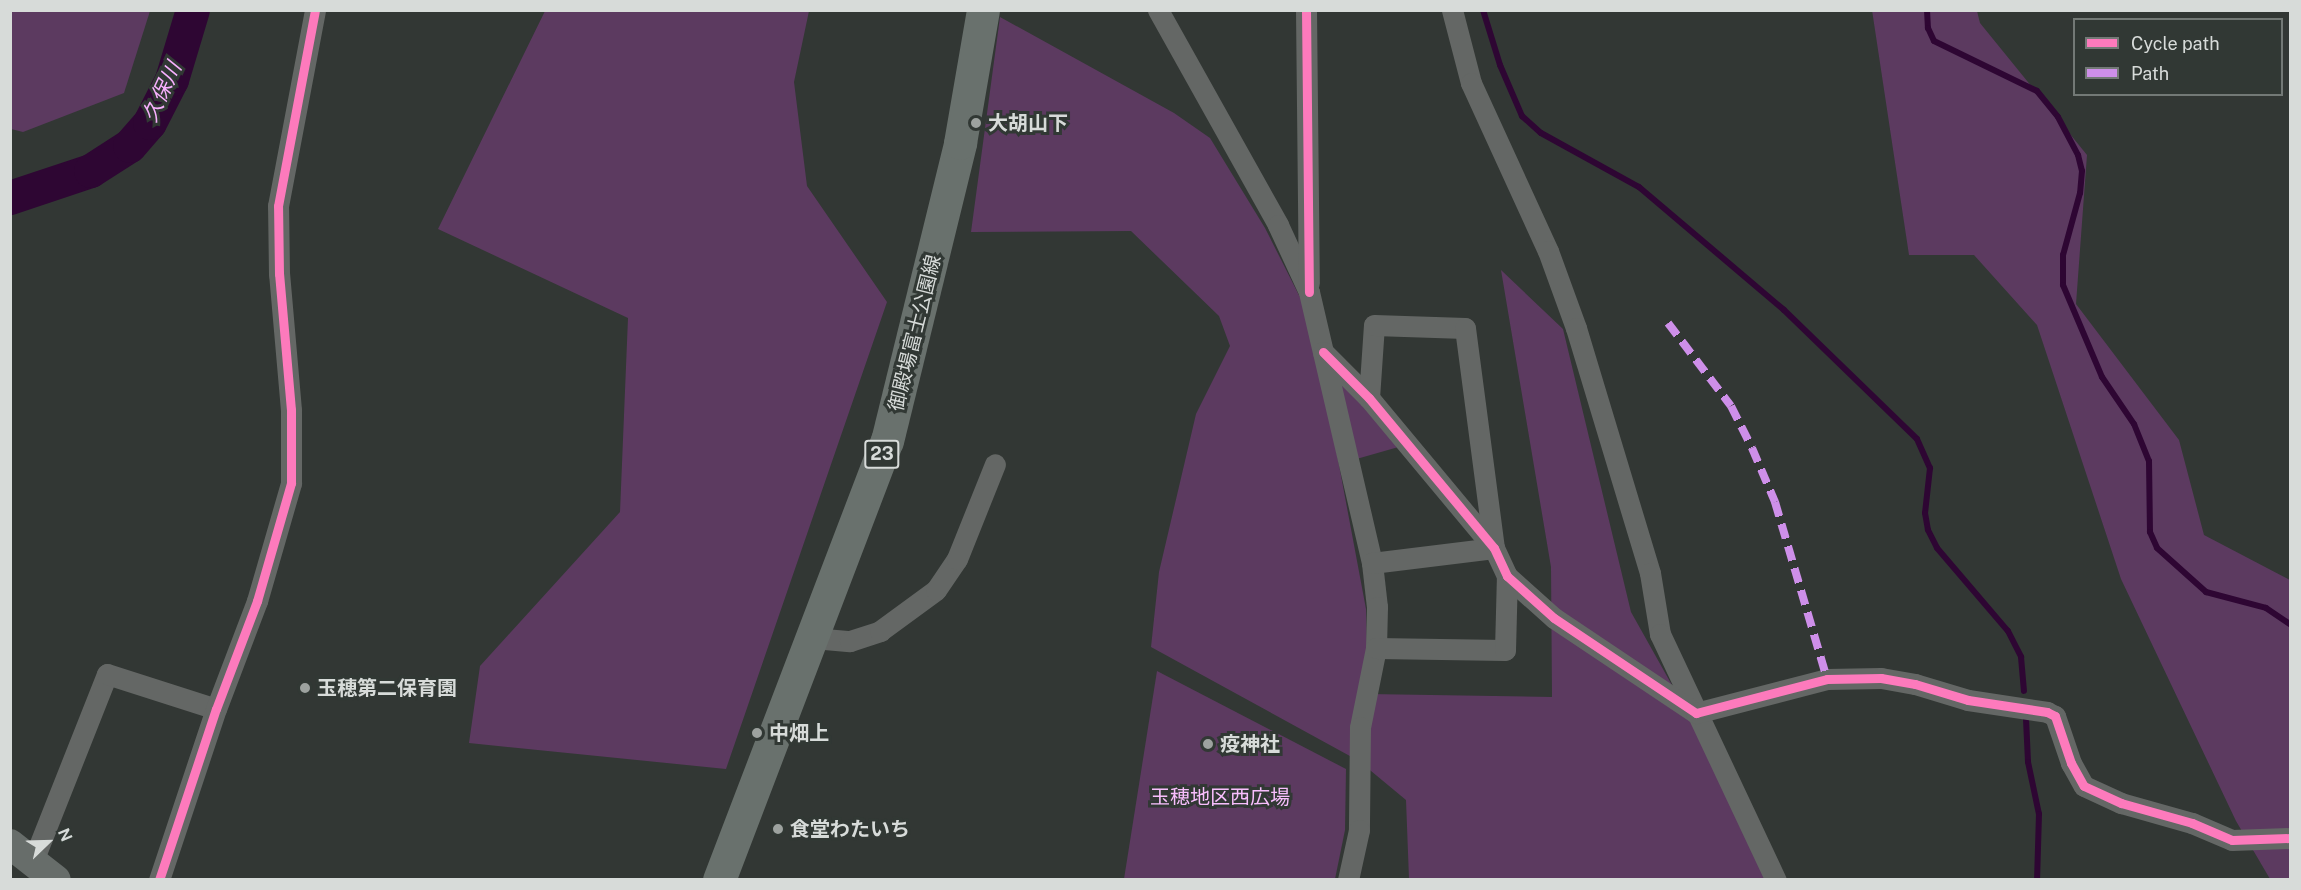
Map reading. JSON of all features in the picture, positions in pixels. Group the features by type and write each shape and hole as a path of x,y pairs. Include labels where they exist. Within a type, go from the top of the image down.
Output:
{"main road":[{"name":"御殿場富士公園線","path":"719,879 887,441 960,143 983,10"},
{"path":"22,853 56,879"}],"street":[{"path":"159,879 216,709 257,601 291,483 291,410 279,274 278,206 315,10"},
{"path":"1158,10 1278,225 1309,292 1372,563 1377,607 1376,648 1360,727 1359,830 1348,879"},
{"path":"1306,10 1309,292"},
{"path":"1452,10 1471,82 1548,251 1576,328 1650,573 1660,634 1776,879"},
{"path":"1369,398 1374,325 1465,328 1494,548"},
{"path":"1323,352 1369,398 1494,548 1508,576 1554,618 1696,713 1827,679 1881,678 1915,684 1968,700 2047,712 2055,716 2071,763 2084,786 2121,803 2192,823 2232,840 2290,838"},
{"path":"813,638 850,641 880,631 936,590 957,558 995,464"},
{"path":"1372,563 1494,548"},
{"path":"1376,648 1505,650 1508,576"},
{"path":"22,853 107,674 216,709"}],"green space":[{"path":"1872,10 1977,11 1980,23 2087,155 2076,304 2179,440 2204,535 2290,580 2290,879 2270,879 2236,821 2121,579 2037,325 1974,255 1909,255"},
{"path":"10,11 150,11 124,93 23,132 11,129"},
{"path":"545,11 809,11 794,82 807,186 887,302 726,769 469,743 480,666 620,512 628,318 438,229"},
{"path":"1000,17 1174,113 1210,138 1265,228 1312,321 1366,609 1368,694 1552,697 1551,567 1501,270 1563,329 1631,612 1724,778 1765,879 1409,879 1406,800 1359,761 1151,647 1159,572 1196,414 1230,346 1219,316 1131,231 971,232"},
{"path":"1329,364 1402,446 1353,460"},
{"name":"玉穂地区西広場","path":"1157,671 1346,769 1345,830 1335,879 1124,879"}],"waterway":[{"name":"久保川","path":"10,198 91,171 130,146 150,123 172,80 193,10"},
{"path":"1483,10 1500,65 1522,116 1541,133 1639,187 1784,310 1917,439 1930,468 1925,513 1928,530 1937,548 2008,631 2021,657 2024,691"},
{"path":"1927,10 1928,28 1934,41 2037,91 2058,117 2078,155 2082,171 2080,193 2063,255 2063,285 2102,377 2134,424 2149,461 2150,532 2157,548 2206,592 2266,608 2290,624"},
{"path":"2026,719 2028,762 2039,814 2037,880"}],"marked path":[{"path":"1668,323 1731,406 1752,448 1775,502 1827,679"}],"cycle path":[{"path":"159,880 216,709 257,601 291,483 291,410 279,274 278,206 315,10"},
{"path":"1306,10 1309,292"},
{"path":"1323,352 1369,398 1494,548 1507,576 1554,618 1696,713 1827,679 1881,678 1915,684 1968,700 2047,712 2055,716 2071,763 2084,786 2121,803 2192,823 2232,840 2290,838"}],"place":[{"name":"大胡山下","path":"976,123"},
{"name":"玉穂第二保育園","path":"305,688"},
{"name":"中畑上","path":"757,733"},
{"name":"疫神社","path":"1208,744"},
{"name":"食堂わたいち","path":"778,829"}]}
